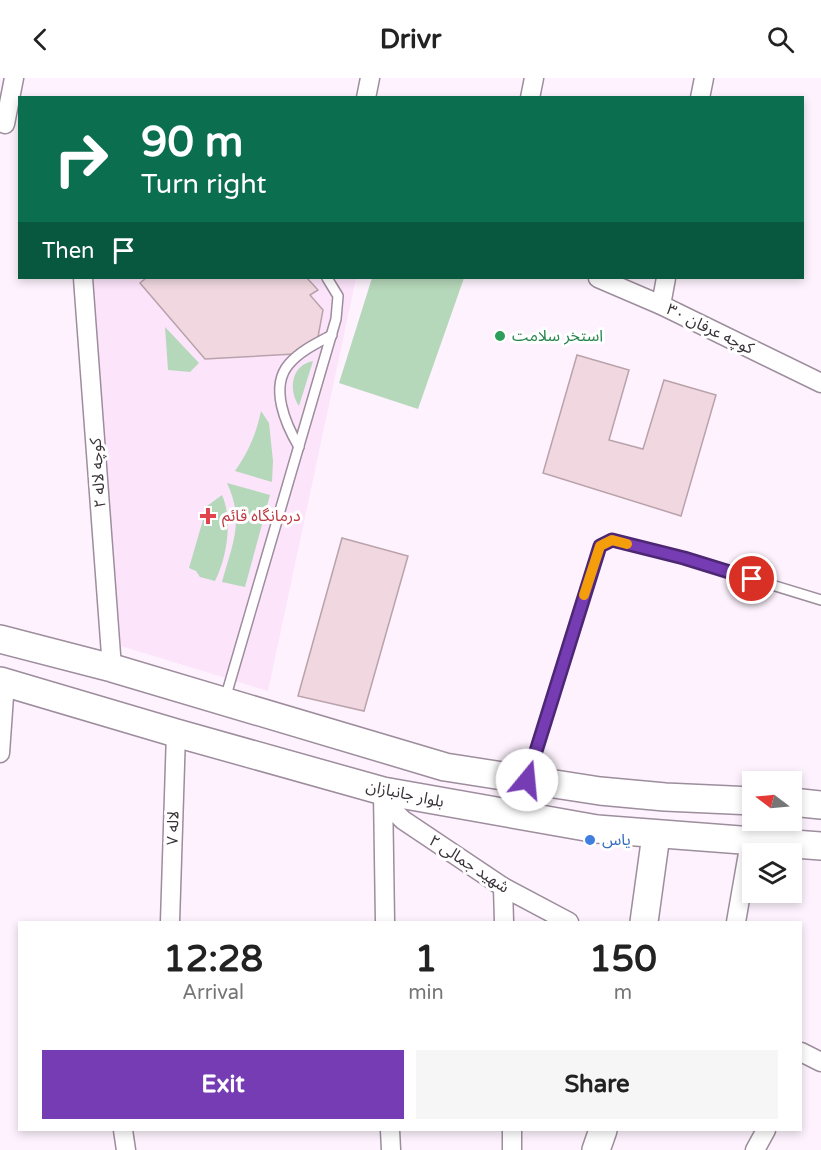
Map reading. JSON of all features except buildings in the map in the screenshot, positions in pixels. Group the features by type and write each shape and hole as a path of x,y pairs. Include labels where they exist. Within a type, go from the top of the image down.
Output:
{"street":[{"path":"8,125 14,78"},
{"path":"366,96 370,78"},
{"path":"530,96 534,78"},
{"path":"700,96 704,78"},
{"name":"کوچه لاله ۲","path":"83,279 112,668"},
{"name":"کوچه عرفان ۳۰","path":"600,279 820,378"},
{"path":"661,305 666,279"},
{"path":"0,639 112,668 445,767 527,780 665,797 742,800"},
{"path":"0,753 3,681"},
{"name":"بلوار جانبازان","path":"3,681 176,733 384,791 534,819 656,835 821,846"},
{"name":"لاله ۷","path":"170,921 176,733"},
{"path":"384,791 385,921"},
{"name":"شهید جمالی ۲","path":"384,791 396,813 403,820 503,887 566,921"},
{"path":"802,803 821,805"},
{"path":"644,921 656,835"},
{"path":"736,921 750,842"},
{"path":"503,887 504,921"},
{"path":"123,1131 126,1150"},
{"path":"390,1131 391,1150"},
{"path":"512,1131 512,1150"},
{"path":"596,1150 603,1131"},
{"path":"755,1150 765,1131"}],"lane":[{"path":"225,701 336,319 338,296 328,279"},
{"path":"299,447 284,417 281,379 290,363 304,351 332,335"},
{"path":"527,780 600,546 612,540 684,558 821,600"}],"shaded area":[{"name":"درمانگاه قائم","path":"91,279 356,279 268,691 121,646"}],"green space":[{"path":"372,279 464,279 418,409 339,383"},
{"path":"165,327 199,363 190,372 168,370"},
{"path":"313,361 299,406 293,393 294,379 300,367"},
{"path":"261,411 269,423 273,461 272,482 235,471 251,442"},
{"path":"227,483 270,495 245,587 222,582 233,544 236,521"},
{"path":"222,495 228,527 223,561 215,581 200,577 196,571 189,568 207,506"}],"slow traffic":[{"path":"584,595 600,546 612,540 627,544"}],"place":[{"name":"استخر سلامت","path":"500,336"},
{"name":"درمانگاه قائم","path":"208,516"},
{"name":"یاس","path":"590,840"}],"route":[{"path":"527,780 600,546 612,540 684,558 752,579"}]}
